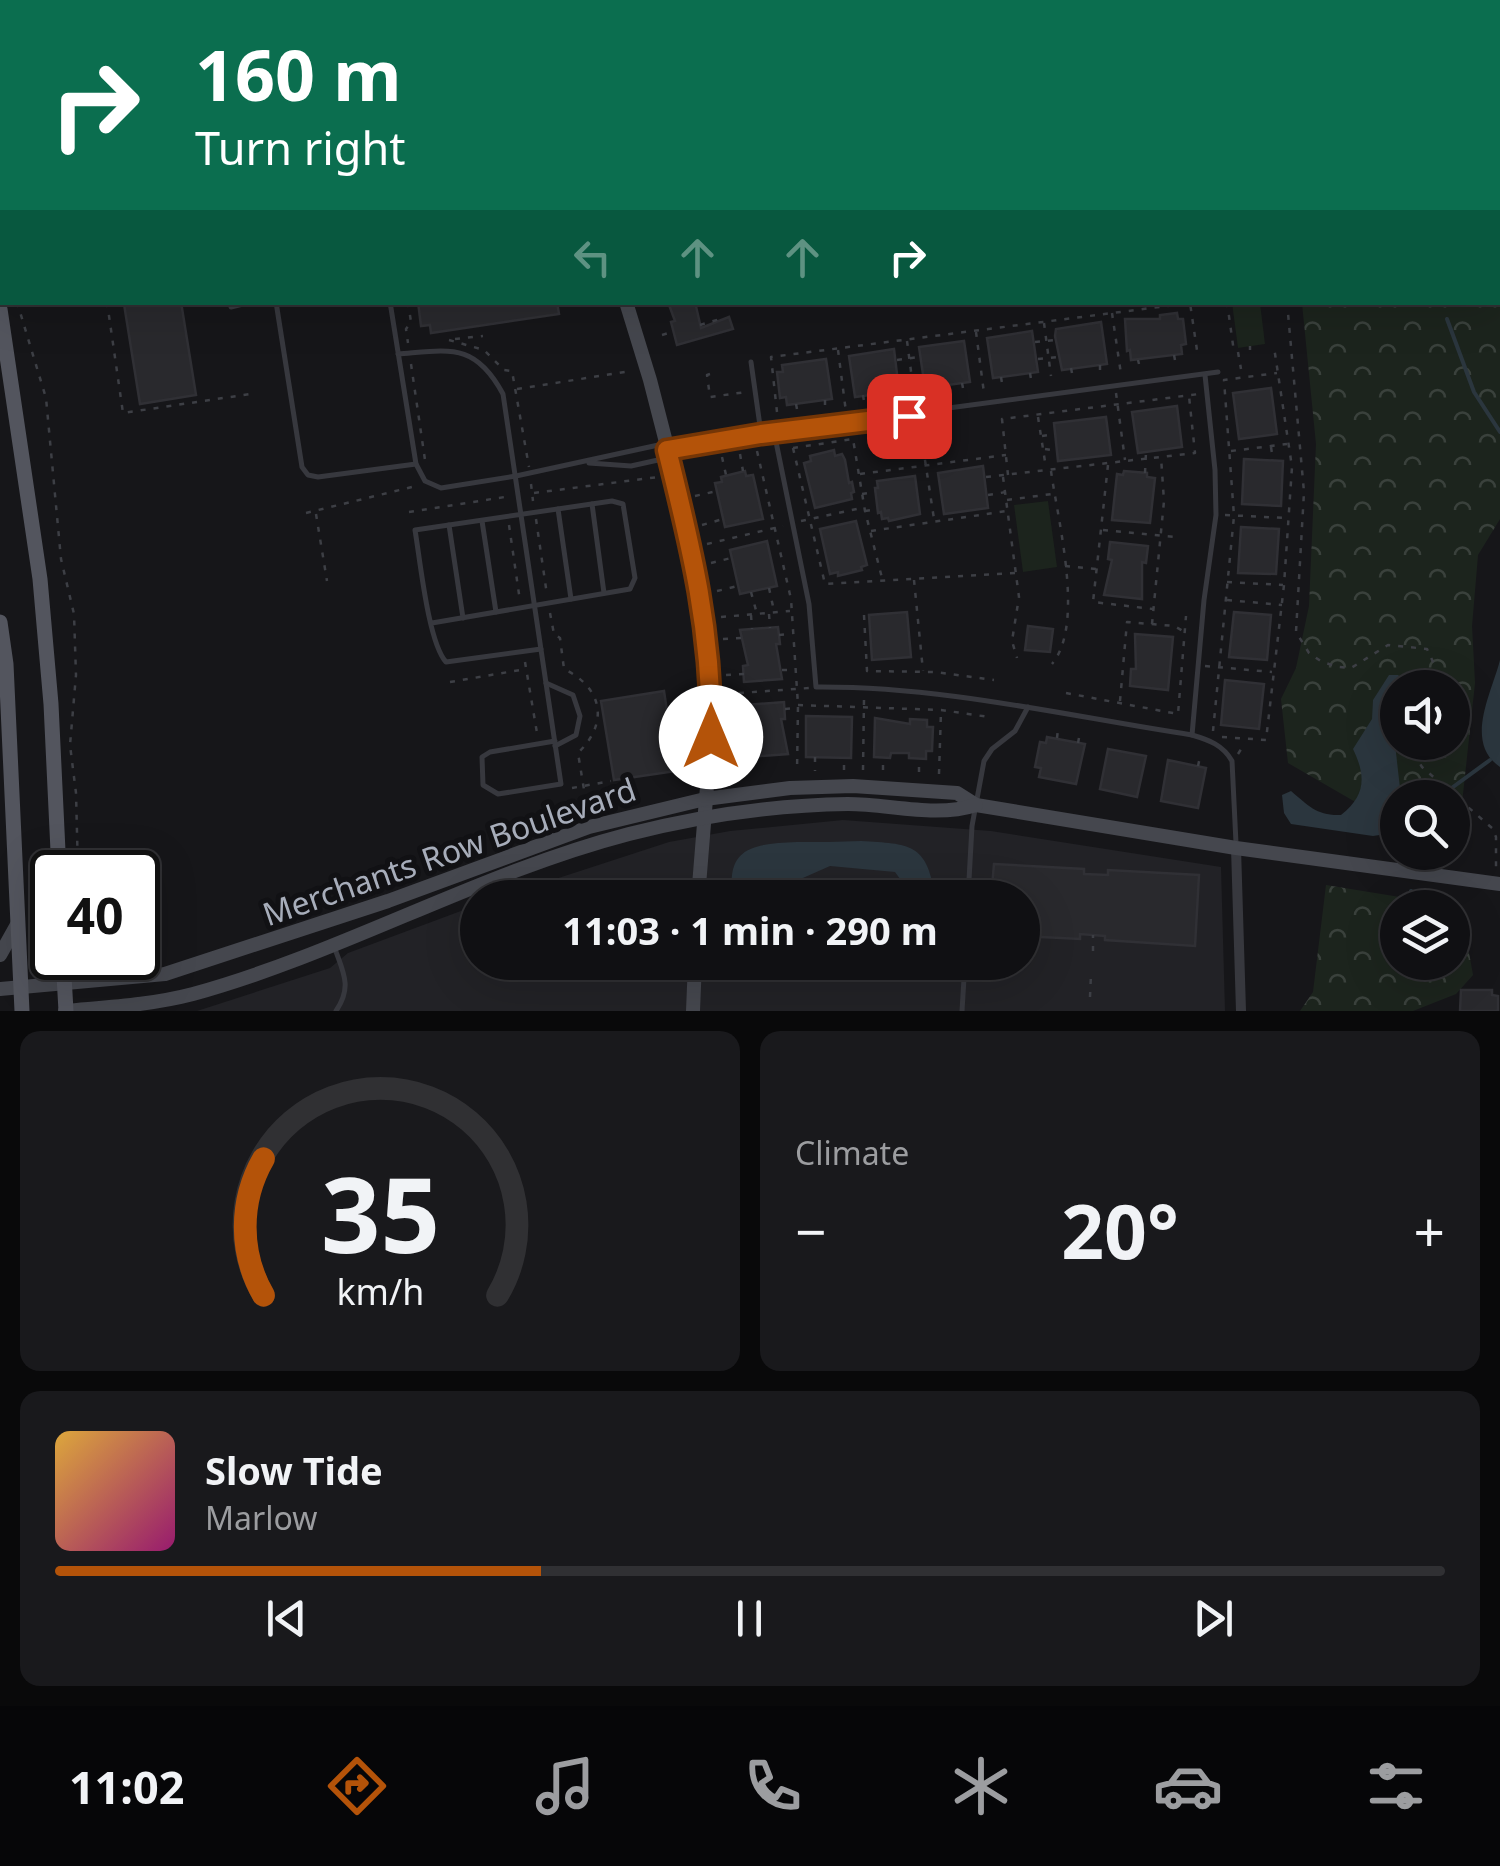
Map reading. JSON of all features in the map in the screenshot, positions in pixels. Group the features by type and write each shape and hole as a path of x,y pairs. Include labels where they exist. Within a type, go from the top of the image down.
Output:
{"main road":[{"path":"0,309 40,578 58,850"},
{"path":"0,622 6,664 22,1011"},
{"path":"65,980 66,1011"}],"street":[{"path":"627,305 686,520 708,642 711,737 699,880"},
{"name":"Merchants Row Boulevard","path":"0,989 166,974 324,922 589,826 705,799 790,788 853,786 957,792 976,805 1236,848 1500,884"},
{"name":"Merchants Row Boulevard","path":"66,1011 124,1008 191,994 560,856 702,818 848,804 954,812 976,805"},
{"path":"1236,848 1241,1011"},
{"path":"0,956 18,922"},
{"path":"324,922 332,944"},
{"path":"692,1011 694,980"}],"lane":[{"path":"231,307 239,305"},
{"path":"276,305 302,468 308,475 318,477 416,464"},
{"path":"390,305 416,464 425,481 441,488 586,463 608,454 667,450 1218,372"},
{"path":"398,354 412,349 451,351 473,358 487,367 503,394 542,649 546,682 555,744 561,784 498,794 484,785 482,757 490,752 555,744 576,735 580,710 573,696 546,682"},
{"path":"752,362 761,434"},
{"path":"1192,734 1216,515 1205,374"},
{"path":"774,432 809,604 816,687 864,687 990,699 1192,734 1226,751 1232,761 1236,848"},
{"path":"586,463 631,466 667,450"},
{"path":"432,623 630,589 636,578 623,504 612,501 415,530 436,648 446,662 542,649"},
{"path":"592,504 604,593"},
{"path":"558,509 571,599"},
{"path":"482,520 496,612"},
{"path":"449,525 464,618"},
{"path":"970,880 984,762 1001,740 1015,731 1028,707"},
{"path":"332,944 348,983 345,998 336,1011"},
{"path":"962,1011 965,980"}],"path":[{"path":"18,305 46,398 59,544 74,614 76,675 70,745 77,850"},
{"path":"107,305 123,414 250,394"},
{"path":"306,513 418,486 432,474 426,466 412,349 406,329 411,322 408,305"},
{"path":"777,412 770,357 1175,305"},
{"path":"1190,305 1198,357"},
{"path":"1228,305 1241,369"},
{"path":"1288,305 1304,492 1296,632 1310,653 1339,668 1352,668 1374,651 1388,646 1427,649 1433,670"},
{"path":"1168,306 1168,314"},
{"path":"1132,310 1133,318"},
{"path":"1112,313 1127,471"},
{"path":"1093,315 1094,323"},
{"path":"1064,319 1066,328"},
{"path":"700,325 720,320"},
{"path":"1044,321 1051,376"},
{"path":"1184,322 1192,322"},
{"path":"1023,324 1024,332"},
{"path":"994,328 996,336"},
{"path":"976,330 986,405"},
{"path":"662,335 672,332"},
{"path":"956,333 957,342"},
{"path":"483,336 449,340 484,350 504,370 512,371 548,603 564,670 591,689 595,699 596,725 578,753 588,816"},
{"path":"927,336 928,346"},
{"path":"1187,340 1195,339"},
{"path":"906,340 914,394"},
{"path":"1036,342 1056,340"},
{"path":"886,342 887,350"},
{"path":"408,343 412,349"},
{"path":"857,346 858,354"},
{"path":"1274,347 1292,470 1269,720 1266,740 1221,736 1212,732 1234,516 1224,380 1277,372"},
{"path":"838,349 848,424"},
{"path":"818,351 820,360"},
{"path":"790,354 791,364"},
{"path":"897,360 918,357"},
{"path":"1038,359 1058,357"},
{"path":"516,389 632,371"},
{"path":"710,374 706,374 710,398 755,391"},
{"path":"900,378 921,376"},
{"path":"1017,658 1012,641 1019,597 1002,419 1225,395"},
{"path":"986,477 1195,453 1189,396"},
{"path":"1272,397 1281,396"},
{"path":"1226,403 1234,402"},
{"path":"1097,408 1098,417"},
{"path":"1061,412 1062,422"},
{"path":"1180,416 1191,414"},
{"path":"1038,415 1046,471 1054,493 1070,608 1064,650 1052,664"},
{"path":"1276,425 1285,424"},
{"path":"1229,432 1238,430"},
{"path":"1182,434 1193,432"},
{"path":"1041,436 1055,434"},
{"path":"1267,435 1274,460"},
{"path":"1249,438 1255,459"},
{"path":"882,580 861,491 854,439 794,448 825,584 1016,573"},
{"path":"830,442 832,450"},
{"path":"1231,452 1288,444"},
{"path":"812,445 814,455"},
{"path":"923,447 934,522"},
{"path":"1174,448 1175,456"},
{"path":"1043,450 1057,451"},
{"path":"512,453 526,451"},
{"path":"757,452 792,611 798,706 797,772"},
{"path":"1145,473 1146,452"},
{"path":"740,454 743,471"},
{"path":"858,474 1006,455"},
{"path":"1103,456 1106,482 1093,602 1153,610"},
{"path":"722,457 726,475"},
{"path":"1152,624 1164,487 1161,457"},
{"path":"848,462 856,460"},
{"path":"1067,460 1068,468"},
{"path":"1283,469 1292,470"},
{"path":"799,473 806,471"},
{"path":"532,493 658,477"},
{"path":"754,483 764,481"},
{"path":"1106,482 1116,483"},
{"path":"1154,486 1164,487"},
{"path":"854,490 875,492"},
{"path":"695,496 717,491"},
{"path":"988,494 1006,492"},
{"path":"1007,500 1054,493"},
{"path":"409,512 518,495"},
{"path":"1234,496 1242,496"},
{"path":"1281,498 1290,498"},
{"path":"806,501 812,499"},
{"path":"761,510 770,509"},
{"path":"865,511 878,509"},
{"path":"870,532 1008,510"},
{"path":"1104,510 1113,511"},
{"path":"315,511 327,581"},
{"path":"1151,515 1162,516"},
{"path":"1216,515 1289,518"},
{"path":"507,516 521,608"},
{"path":"913,517 914,525"},
{"path":"702,525 724,519"},
{"path":"892,520 892,528"},
{"path":"1102,530 1176,537"},
{"path":"1232,535 1240,535"},
{"path":"815,539 822,538"},
{"path":"1278,538 1288,538"},
{"path":"769,550 779,547"},
{"path":"1100,549 1109,550"},
{"path":"1147,554 1157,555"},
{"path":"865,557 876,555"},
{"path":"711,563 731,558"},
{"path":"1228,564 1238,564"},
{"path":"821,567 828,565"},
{"path":"1064,566 1098,569"},
{"path":"1277,566 1286,566"},
{"path":"860,571 862,582"},
{"path":"1248,574 1248,583"},
{"path":"1266,574 1266,584"},
{"path":"775,578 786,575"},
{"path":"842,575 844,582"},
{"path":"914,578 923,672"},
{"path":"1227,582 1284,585"},
{"path":"1096,585 1106,586"},
{"path":"717,591 738,586"},
{"path":"768,588 770,628"},
{"path":"1144,590 1154,591"},
{"path":"751,592 752,629"},
{"path":"1225,600 1282,605"},
{"path":"1243,612 1245,602"},
{"path":"1261,614 1262,603"},
{"path":"722,617 792,611"},
{"path":"864,616 867,671 994,680"},
{"path":"1066,693 1178,714 1186,616"},
{"path":"1224,618 1233,620"},
{"path":"908,620 918,619"},
{"path":"1120,703 1127,622 1174,626 1184,631"},
{"path":"1271,623 1280,624"},
{"path":"779,635 794,634"},
{"path":"723,638 741,638"},
{"path":"1126,640 1134,642"},
{"path":"1173,646 1183,646"},
{"path":"1221,647 1230,648"},
{"path":"910,648 921,648"},
{"path":"866,651 872,651"},
{"path":"523,652 538,744"},
{"path":"1268,652 1276,652"},
{"path":"902,662 903,672"},
{"path":"884,663 885,671"},
{"path":"1198,665 1274,673"},
{"path":"450,682 526,669"},
{"path":"782,670 796,670"},
{"path":"726,675 744,674"},
{"path":"1122,676 1130,678"},
{"path":"1169,681 1180,682"},
{"path":"1217,686 1225,687"},
{"path":"726,694 816,687"},
{"path":"863,770 864,687"},
{"path":"1263,691 1272,692"},
{"path":"816,705 816,716"},
{"path":"784,710 816,705 941,710 990,717"},
{"path":"845,706 845,717"},
{"path":"884,708 884,718"},
{"path":"920,710 920,720"},
{"path":"939,774 941,710"},
{"path":"726,714 746,712"},
{"path":"1214,715 1222,716"},
{"path":"1260,720 1269,720"},
{"path":"798,725 806,726"},
{"path":"933,729 940,729"},
{"path":"1056,738 1058,729"},
{"path":"1078,742 1080,733"},
{"path":"1221,736 1237,756 1244,742"},
{"path":"787,746 806,743"},
{"path":"932,747 940,748"},
{"path":"725,749 749,748"},
{"path":"1198,766 1200,756"},
{"path":"815,758 815,771"},
{"path":"844,758 844,770"},
{"path":"883,758 883,770"},
{"path":"919,759 919,772"},
{"path":"1418,760 1492,828 1496,837 1496,868"},
{"path":"572,788 611,782"},
{"path":"1092,951 1093,935"},
{"path":"1090,997 1092,974"}],"shaded area":[{"path":"1500,660 1500,767 1489,757 1482,731"},
{"path":"1380,689 1380,760 1397,760 1399,780 1380,780 1380,835 1291,824 1284,813 1282,795 1291,791 1314,809 1333,815 1341,815 1355,800 1362,776 1353,749 1372,719 1373,700"},
{"path":"843,820 991,831 1221,867 1225,1011 197,1011 330,968 348,953 460,911 460,980 1040,980 1040,880 552,880 669,842 730,831"},
{"path":"782,843 892,843 921,856 932,880 901,880 895,872 830,866 798,880 732,880 734,867 746,851"}],"green space":[{"path":"1232,305 1260,305 1265,344 1238,348"},
{"path":"1302,305 1500,305 1500,519 1478,555 1470,729 1470,670 1380,670 1380,760 1467,760 1464,780 1380,780 1380,816 1288,763 1281,699 1296,668 1309,606 1316,444"},
{"path":"1048,501 1057,567 1023,572 1014,505"},
{"path":"1326,885 1380,894 1380,980 1469,980 1456,994 1413,1011 1300,1011 1313,992"}],"building":[{"path":"124,305 181,305 196,395 140,404"},
{"path":"418,305 558,305 559,314 431,333 430,325 421,326"},
{"path":"669,305 696,305 701,328 729,317 733,329 677,345 671,322 675,321"},
{"path":"1177,313 1178,319 1183,319 1186,344 1181,345 1182,354 1131,360 1125,319 1160,319 1160,315"},
{"path":"1101,322 1107,364 1062,370 1056,329"},
{"path":"1032,331 1038,372 993,378 987,338"},
{"path":"964,341 970,382 925,388 919,347"},
{"path":"894,349 899,391 855,397 849,356"},
{"path":"826,359 832,399 787,405 786,397 780,398 777,372 783,372 782,365"},
{"path":"1271,388 1277,434 1239,439 1233,393"},
{"path":"1177,406 1182,447 1138,453 1132,412"},
{"path":"1106,417 1111,455 1058,461 1054,423"},
{"path":"834,450 835,456 842,454 845,460 854,492 852,499 815,508 804,463 811,461 810,456"},
{"path":"1244,459 1283,461 1281,506 1242,504"},
{"path":"983,466 988,508 944,514 938,473"},
{"path":"745,471 746,476 753,475 763,519 725,527 715,483 722,482 721,477"},
{"path":"1124,471 1147,473 1147,477 1155,478 1150,523 1112,520 1117,474 1123,475"},
{"path":"915,476 920,514 882,519 881,512 878,513 877,481"},
{"path":"856,521 867,565 838,576 838,572 830,574 820,529"},
{"path":"1241,527 1279,529 1276,574 1238,573"},
{"path":"767,541 777,586 740,594 730,550"},
{"path":"1110,542 1148,546 1146,563 1142,562 1142,599 1104,595 1112,560 1108,559"},
{"path":"907,612 911,657 872,660 869,615"},
{"path":"1234,612 1271,615 1267,660 1229,657"},
{"path":"1028,626 1053,629 1050,652 1025,650"},
{"path":"778,627 780,644 776,644 782,679 744,682 743,666 748,665 740,630"},
{"path":"1135,634 1173,637 1168,690 1130,686 1131,669 1136,669"},
{"path":"1225,680 1264,684 1259,729 1221,725"},
{"path":"664,691 676,771 614,780 601,701"},
{"path":"784,702 785,719 781,719 788,754 749,757 748,740 753,740 746,705"},
{"path":"806,716 852,717 851,758 806,757"},
{"path":"875,718 910,724 910,719 927,720 927,727 933,727 932,751 926,751 926,759 909,758 909,753 874,757"},
{"path":"1047,737 1085,744 1076,784 1039,777 1041,768 1035,767 1040,742 1046,743"},
{"path":"1108,749 1146,756 1137,797 1100,789"},
{"path":"1168,760 1206,768 1198,808 1161,801"},
{"path":"994,864 1084,869 1084,874 1108,875 1108,870 1199,875 1195,946 1105,940 1105,936 1080,934 1080,939 1040,937 1040,880 993,880"},
{"path":"1461,990 1492,990 1492,995 1498,996 1498,1011 1460,1011"}],"waterway":[{"path":"1447,319 1474,392 1500,432"},
{"path":"1463,780 1490,760"}],"route":[{"path":"711,737 708,642 686,520 667,450 909,416"}]}
